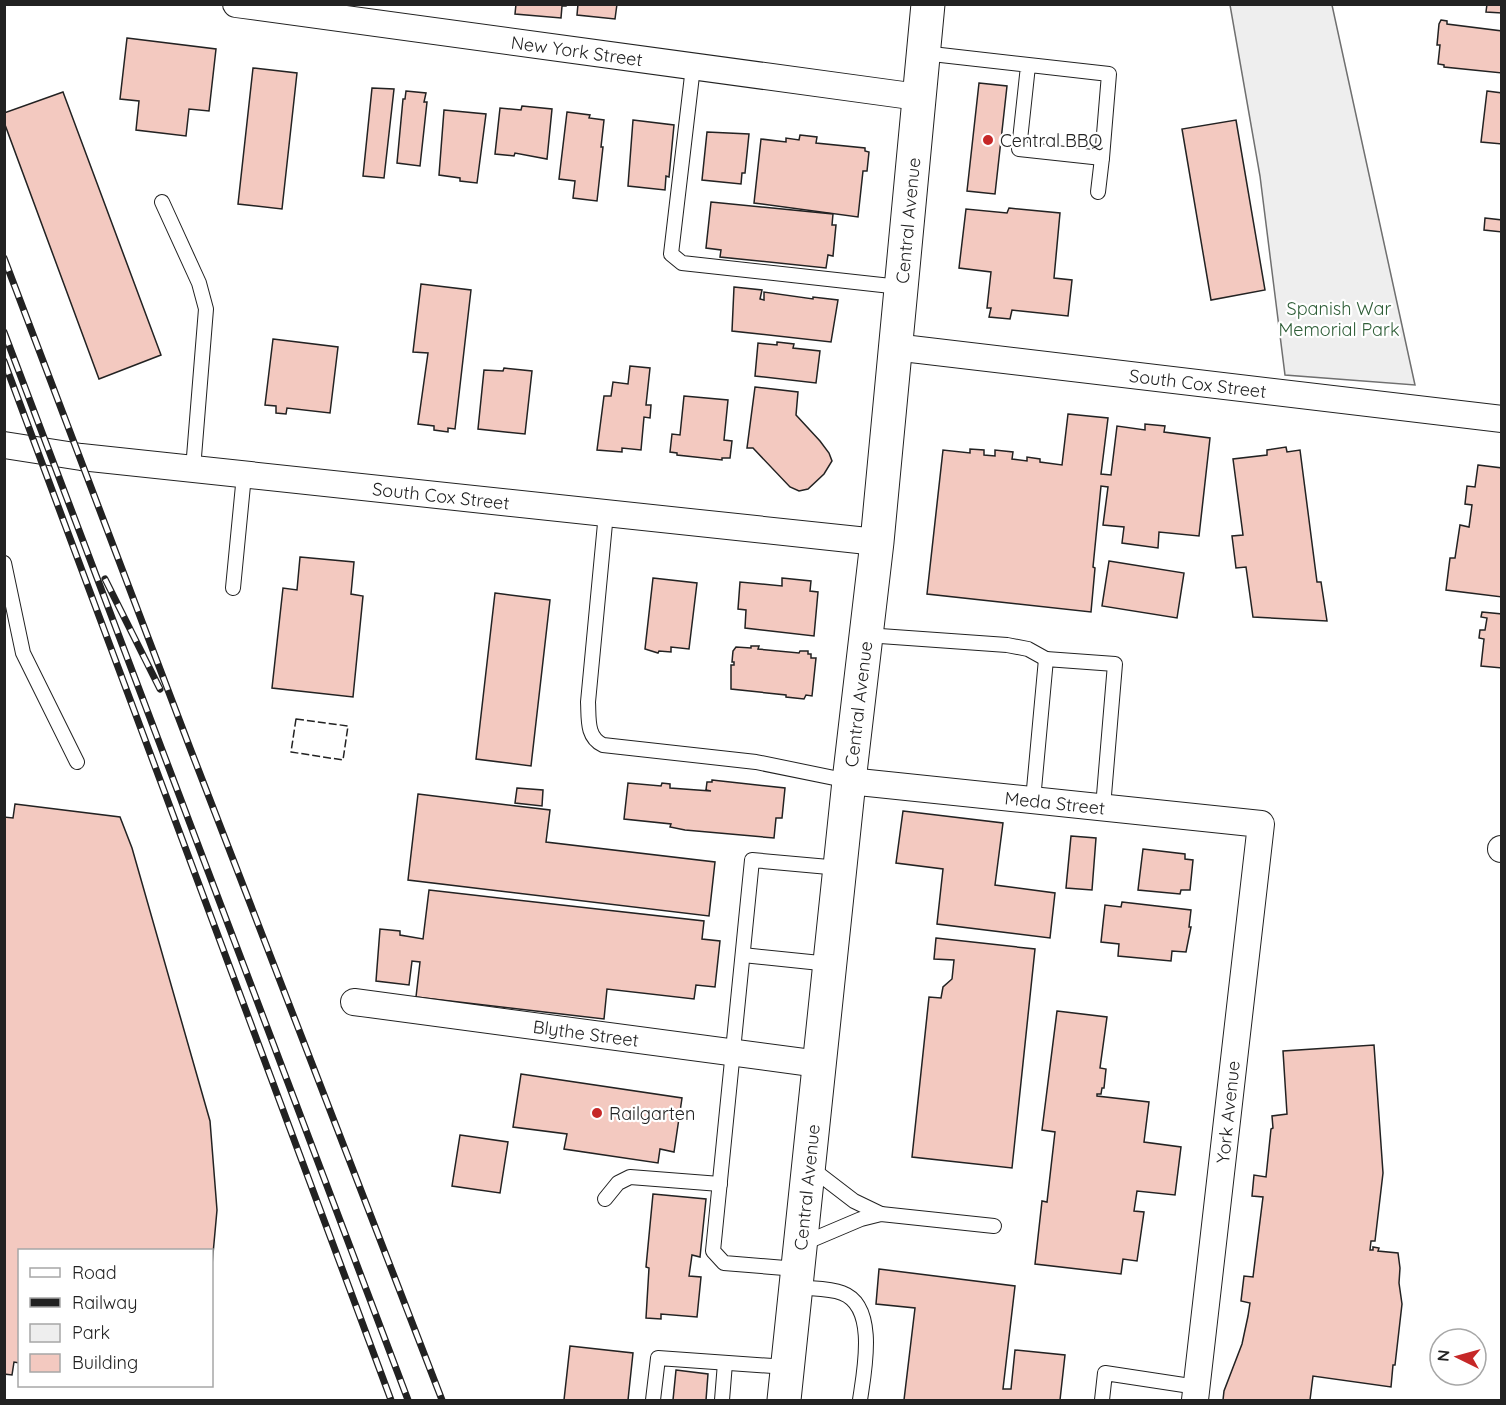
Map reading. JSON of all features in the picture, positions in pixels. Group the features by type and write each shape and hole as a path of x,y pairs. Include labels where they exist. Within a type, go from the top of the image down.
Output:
{"main road":[{"name":"Central Avenue","path":"784,1401 849,781 877,542 927,4"}],"street":[{"name":"New York Street","path":"236,4 918,97"},
{"name":"South Cox Street","path":"894,347 1502,419"},
{"name":"South Cox Street","path":"4,445 81,457 877,542"},
{"name":"Meda Street","path":"849,781 1261,824"},
{"name":"York Avenue","path":"1196,1394 1261,824"},
{"name":"Blythe Street","path":"354,1002 819,1064"}],"lane":[{"path":"922,53 1109,74 1098,192"},
{"path":"1028,66 1019,149 1102,158"},
{"path":"693,67 671,254 682,263 900,287"},
{"path":"162,202 199,283 206,309 193,469"},
{"path":"233,588 244,475"},
{"path":"606,513 588,702 592,737 603,745 756,762 849,781"},
{"path":"4,563 23,653 77,762"},
{"path":"866,635 1007,645 1028,649 1046,659 1114,664 1103,807"},
{"path":"1033,800 1046,659"},
{"path":"840,868 752,860 713,1251 724,1263 798,1267 853,1299 862,1314 866,1333 865,1365 860,1401"},
{"path":"743,955 830,964"},
{"path":"808,1166 854,1201 881,1214 994,1226"},
{"path":"605,1199 618,1184 630,1177 720,1184"},
{"path":"798,1267 861,1219 881,1214"},
{"path":"653,1401 658,1358 787,1366"},
{"path":"722,1401 725,1363"},
{"path":"1102,1401 1105,1373 1196,1394"}],"green space":[{"name":"Spanish War Memorial Park","path":"1230,5 1332,5 1415,385 1285,375 1260,176"}],"building":[{"path":"516,4 566,4 566,6 562,6 561,18 515,14"},
{"path":"578,4 617,4 615,19 577,15"},
{"path":"1487,4 1502,4 1502,13 1486,12"},
{"path":"1441,20 1447,21 1447,24 1502,31 1502,73 1444,67 1438,64 1440,45 1437,45"},
{"path":"127,38 216,49 209,111 189,109 186,136 136,130 139,101 120,99"},
{"path":"253,68 297,73 282,209 238,204"},
{"path":"979,83 1007,86 995,194 967,191"},
{"path":"372,88 394,89 384,178 363,176"},
{"path":"406,91 426,93 420,166 397,163 403,99 405,99"},
{"path":"1487,91 1502,93 1502,144 1481,142"},
{"path":"63,92 161,355 99,379 4,122 4,113"},
{"path":"522,106 552,109 547,159 515,153 514,156 495,154 500,108 521,110"},
{"path":"444,110 486,114 477,183 439,175"},
{"path":"567,112 590,115 589,118 604,120 597,201 573,198 575,181 559,179"},
{"path":"633,120 674,125 669,177 666,176 665,190 628,186"},
{"path":"1236,120 1265,290 1211,300 1182,129"},
{"path":"707,132 749,134 745,173 742,173 741,184 702,180"},
{"path":"800,135 817,137 816,143 865,148 865,151 869,152 867,171 863,171 858,217 754,203 761,139 786,142 786,138 799,140"},
{"path":"711,202 833,214 832,225 836,225 833,256 828,255 826,268 720,257 721,250 706,248"},
{"path":"1009,208 1060,213 1054,278 1072,280 1068,316 1012,310 1010,319 989,317 991,308 987,308 991,272 959,268 966,209 1007,213"},
{"path":"1485,218 1502,220 1502,232 1484,230"},
{"path":"421,284 471,290 455,429 448,428 448,432 434,430 434,426 418,424 428,353 413,352"},
{"path":"734,287 762,290 760,299 764,300 764,292 838,300 831,342 732,331"},
{"path":"273,339 338,347 330,413 287,408 286,414 276,413 276,406 265,405"},
{"path":"777,342 794,344 793,348 820,351 816,383 755,376 758,343 777,345"},
{"path":"630,366 650,368 646,405 651,405 650,418 644,417 641,450 622,448 622,452 597,450 604,396 611,396 613,382 628,384"},
{"path":"504,368 532,371 525,434 478,429 484,370 503,371"},
{"path":"755,387 798,392 796,415 820,441 832,461 824,474 808,489 799,491 790,487 753,448 747,448"},
{"path":"684,396 728,400 724,440 732,441 730,458 722,458 722,460 677,455 677,453 670,452 672,434 680,435"},
{"path":"1068,414 1108,418 1101,474 1111,475 1117,426 1145,430 1145,424 1165,426 1164,432 1210,438 1199,536 1159,532 1158,548 1122,543 1124,527 1103,525 1108,487 1101,486 1091,612 927,594 943,450 970,453 970,449 984,450 984,455 995,456 995,450 1013,452 1012,459 1027,461 1027,457 1040,459 1040,462 1062,465"},
{"path":"1286,447 1287,452 1300,450 1317,582 1321,582 1327,621 1253,617 1246,567 1236,568 1232,536 1243,535 1233,459 1267,455 1267,450"},
{"path":"1478,465 1502,468 1502,597 1446,590 1450,558 1455,558 1460,525 1469,527 1472,505 1465,504 1467,486 1475,487"},
{"path":"300,557 354,562 351,594 363,596 353,697 272,688 283,588 297,590"},
{"path":"1109,561 1184,573 1177,618 1102,606"},
{"path":"653,578 697,583 689,649 671,647 671,652 659,651 658,653 645,649"},
{"path":"782,578 811,581 810,591 818,592 814,636 745,628 746,610 738,609 740,582 782,586"},
{"path":"495,593 550,600 531,766 476,759"},
{"path":"1482,612 1502,614 1502,668 1481,666 1484,639 1479,638 1480,630 1485,630 1487,618 1481,617"},
{"path":"751,646 759,646 758,649 799,653 808,651 811,658 816,658 812,696 806,695 804,699 731,689 733,651 736,647 751,648"},
{"path":"712,780 785,788 782,818 776,818 774,838 685,830 670,827 671,824 624,819 628,783 661,786 662,783 670,784 670,788 711,791 706,790 707,782 712,782"},
{"path":"517,788 543,790 542,806 515,803"},
{"path":"418,794 550,810 546,842 715,862 709,916 408,880"},
{"path":"15,804 120,817 132,848 210,1121 217,1210 213,1254 213,1249 18,1249 18,1363 14,1362 12,1375 4,1374 4,817 13,818"},
{"path":"903,811 1003,823 995,885 1055,893 1050,938 937,924 943,869 896,863"},
{"path":"1071,836 1096,838 1092,890 1066,888"},
{"path":"1143,849 1185,854 1185,859 1193,860 1190,890 1181,890 1180,894 1138,890"},
{"path":"429,890 704,921 702,939 720,941 715,987 696,985 694,999 607,989 604,1019 416,997 420,962 412,961 409,985 376,981 380,929 400,931 400,935 423,939"},
{"path":"1122,902 1191,910 1189,927 1191,927 1186,952 1172,951 1171,961 1118,956 1119,944 1101,942 1105,905 1121,907"},
{"path":"936,938 1035,949 1012,1168 912,1157 929,997 941,998 943,987 952,979 954,960 934,959"},
{"path":"1057,1011 1107,1017 1100,1068 1106,1069 1104,1088 1097,1096 1149,1102 1144,1142 1181,1147 1175,1195 1137,1191 1134,1211 1144,1212 1137,1261 1123,1259 1121,1274 1035,1264 1042,1201 1047,1202 1055,1132 1042,1130"},
{"path":"1374,1045 1383,1173 1375,1241 1371,1241 1370,1250 1373,1250 1373,1247 1379,1248 1378,1251 1398,1253 1402,1304 1391,1387 1313,1376 1310,1400 1223,1400 1224,1391 1242,1344 1250,1303 1241,1301 1244,1276 1253,1277 1263,1197 1252,1196 1254,1175 1266,1177 1271,1129 1273,1128 1272,1116 1287,1114 1283,1051"},
{"name":"Railgarten","path":"521,1074 682,1098 674,1152 660,1149 658,1163 564,1149 567,1134 513,1127"},
{"path":"460,1135 508,1142 500,1193 452,1186"},
{"path":"653,1194 706,1199 700,1257 692,1255 689,1276 701,1277 697,1317 661,1314 661,1319 646,1318 649,1268 646,1267"},
{"path":"879,1269 1015,1286 1003,1389 1011,1389 1015,1350 1065,1355 1060,1400 904,1400 915,1308 876,1304"},
{"path":"570,1346 633,1353 628,1400 564,1400"},
{"path":"676,1370 708,1374 706,1400 673,1400"}],"railway":[{"path":"4,258 190,748 442,1400"},
{"path":"4,332 408,1400"},
{"path":"4,361 391,1400"},
{"path":"105,579 160,689"}],"fence":[{"path":"296,719 348,726 343,760 291,752 296,719"}],"place":[{"name":"Central BBQ","path":"988,140"},
{"name":"Railgarten","path":"597,1113"}]}
